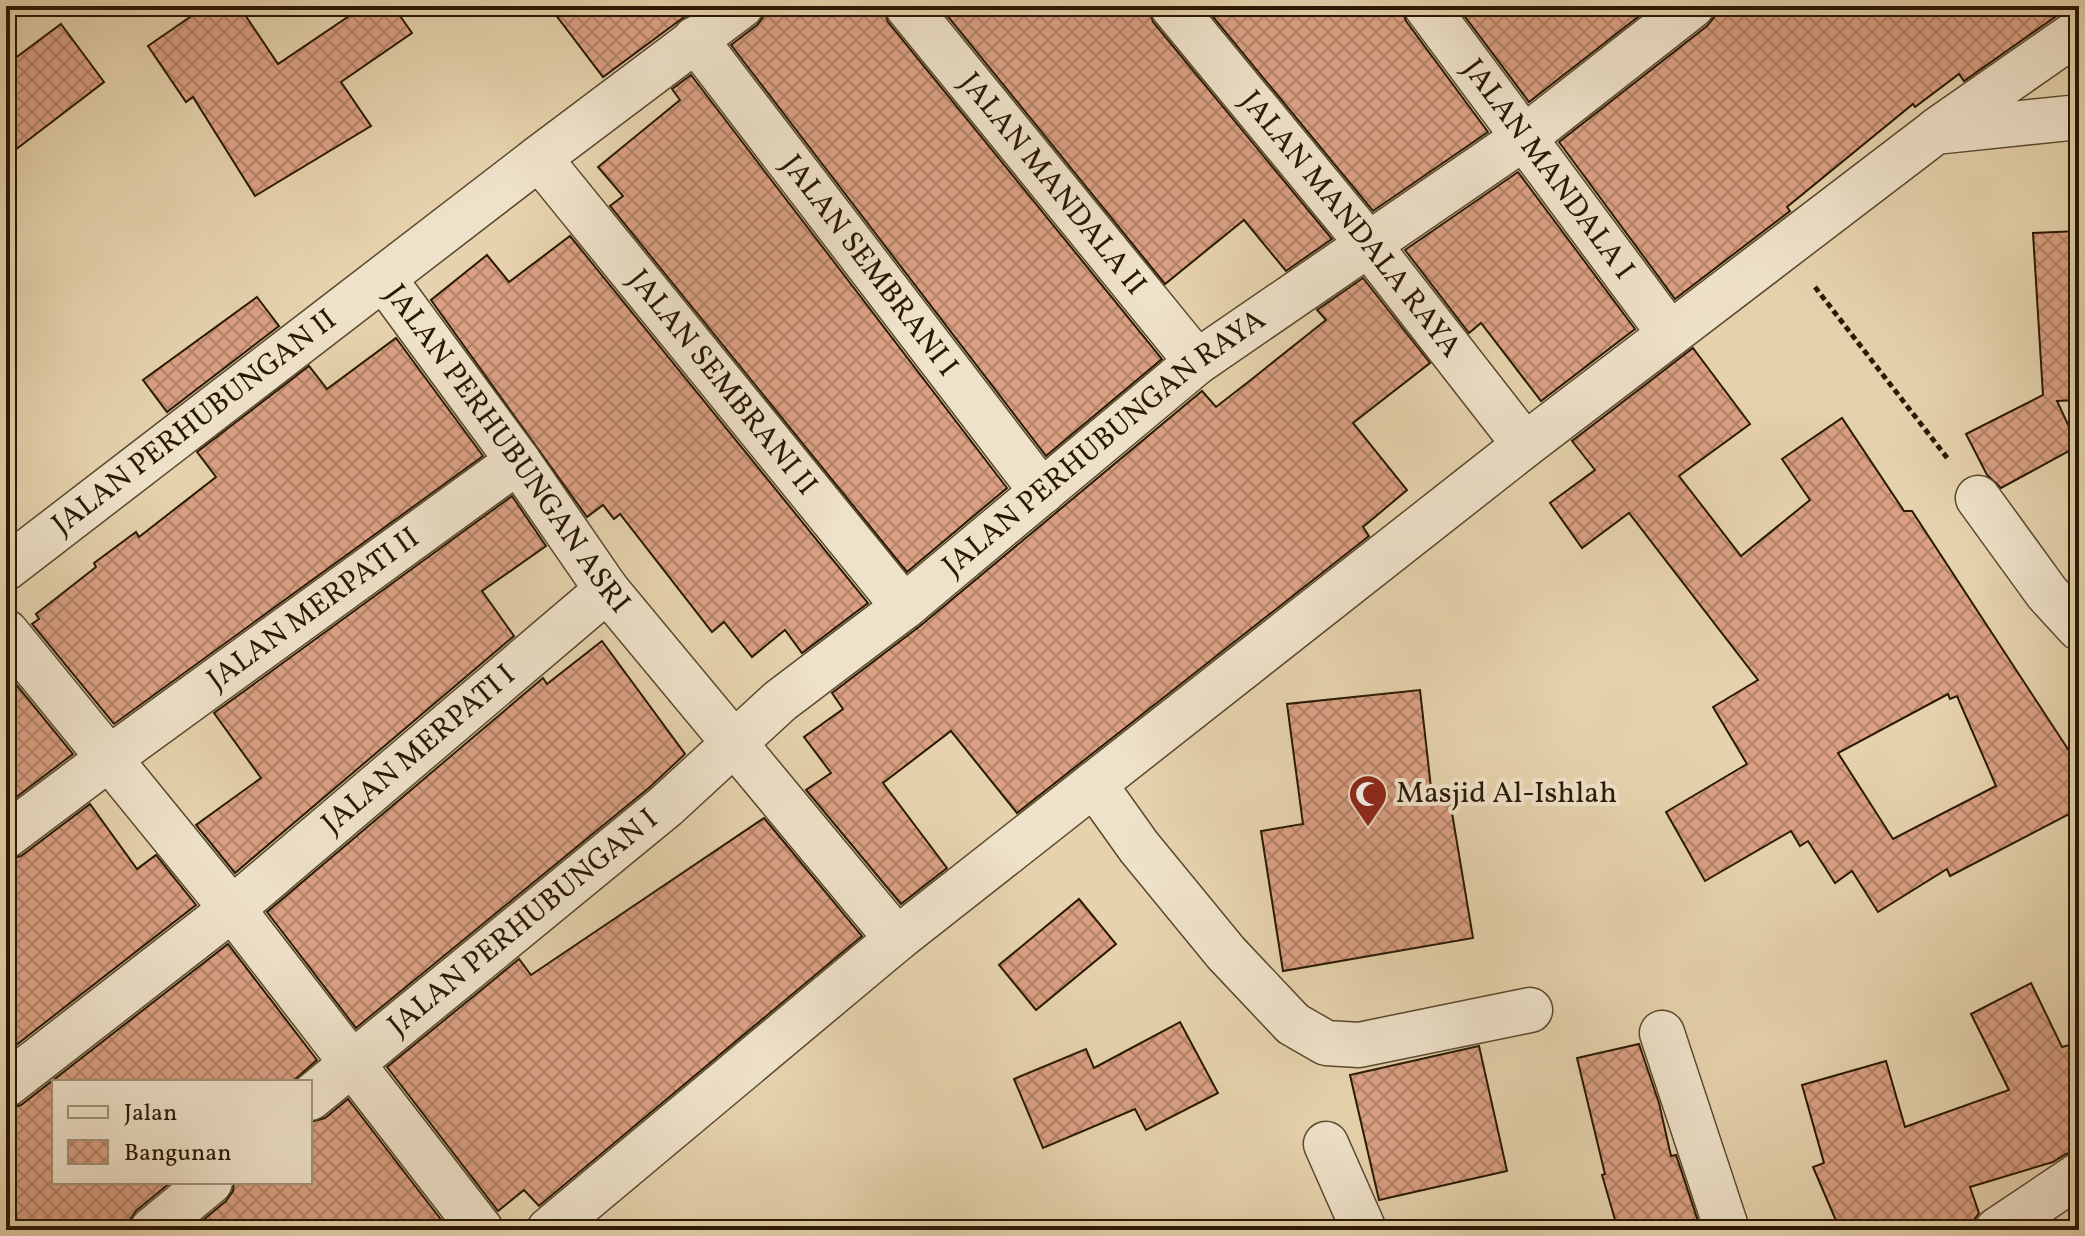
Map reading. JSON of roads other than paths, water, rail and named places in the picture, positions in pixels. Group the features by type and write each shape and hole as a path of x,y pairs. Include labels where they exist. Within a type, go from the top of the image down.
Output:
{"street":[{"name":"JALAN PERHUBUNGAN ASRI","path":"732,743 607,590 518,461 384,279 741,6"},
{"name":"JALAN MANDALA II","path":"907,6 1197,362"},
{"name":"JALAN MANDALA RAYA","path":"1172,6 1369,245 1525,445"},
{"name":"JALAN MANDALA I","path":"1426,6 1670,334"},
{"name":"JALAN PERHUBUNGAN RAYA","path":"732,743 828,662 904,607 1197,362 1525,137 1683,9"},
{"path":"549,1230 897,939 1525,445 1935,132 2079,31"},
{"name":"JALAN SEMBRANI I","path":"695,39 1042,492"},
{"path":"1935,132 2079,117"},
{"name":"JALAN SEMBRANI II","path":"539,158 904,607"},
{"name":"JALAN PERHUBUNGAN II","path":"6,568 384,279"},
{"name":"JALAN MERPATI II","path":"6,836 518,461"},
{"path":"1978,498 2047,593 2079,628"},
{"name":"JALAN MERPATI I","path":"6,1085 232,909 607,590"},
{"path":"6,632 232,909 481,1230"},
{"path":"732,743 897,939"},
{"name":"JALAN PERHUBUNGAN I","path":"312,1096 666,806 732,743"},
{"path":"1094,784 1139,847 1226,953 1293,1024 1326,1043 1359,1045 1530,1010"},
{"path":"1662,1033 1727,1230"},
{"path":"1326,1144 1364,1230"},
{"path":"1997,1230 2079,1175"},
{"path":"152,1230 208,1184"}],"place":[{"name":"Masjid Al-Ishlah","path":"1368,828"}]}
